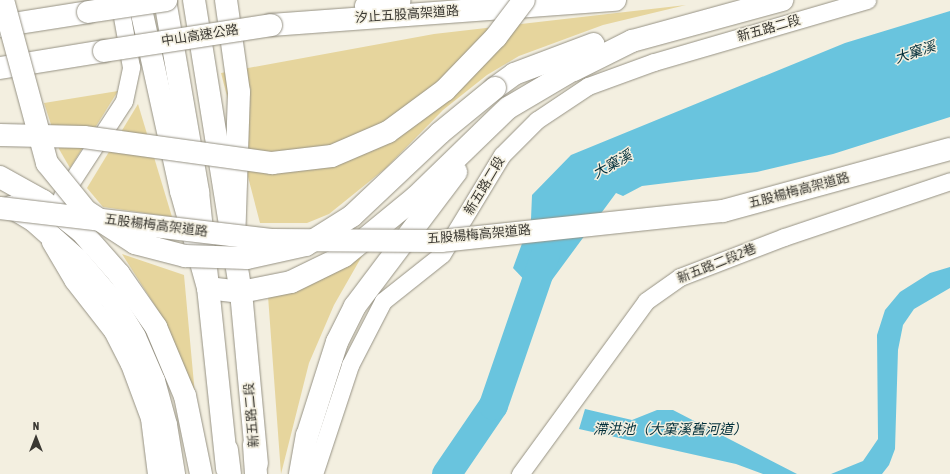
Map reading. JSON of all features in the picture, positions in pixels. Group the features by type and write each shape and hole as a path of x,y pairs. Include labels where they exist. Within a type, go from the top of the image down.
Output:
{"main road":[{"path":"3,0 47,163 86,210 135,243 185,256 247,258 306,245 352,216 440,133 514,74 589,45 711,10 773,0"},
{"path":"139,0 181,191 208,288"},
{"path":"0,26 166,0 198,192 227,450 228,474"},
{"name":"新五路二段","path":"194,0 242,292 254,445 259,474"},
{"path":"226,0 239,92 234,240"},
{"name":"中山高速公路","path":"0,68 270,25 399,0"},
{"path":"0,135 84,137 272,163 332,156 388,132 445,90 496,37 524,0"},
{"name":"汐止五股高架道路","path":"270,25 615,0"},
{"path":"208,288 242,292 291,282 344,256 416,197 508,108 586,62 632,42 782,0"},
{"path":"300,474 308,436 337,342 355,306 457,170 542,94 586,62"},
{"name":"五股楊梅高架道路","path":"0,208 271,240 441,240 723,211 950,149"},
{"path":"0,177 43,201 81,231 119,274 156,326 185,396 201,474"},
{"path":"0,200 33,220 77,259 113,301 135,337 166,425 174,474"},
{"path":"254,445 256,474"}],"street":[{"path":"62,196 124,101 131,67 119,0"},
{"name":"新五路二段","path":"314,474 350,365 383,301 442,254 502,155 537,120 588,86 654,62 867,0"},
{"name":"新五路二段2巷","path":"520,474 646,301 680,277 784,237 950,182"},
{"path":"50,242 73,281 112,330 129,364 149,418 156,474"}],"shaded area":[{"path":"686,5 603,25 519,56 487,75 443,110 386,168 329,214 307,223 260,223 221,73 434,34"},
{"path":"118,91 70,168 59,149 44,103"},
{"path":"138,104 172,217 103,207 87,188"},
{"path":"366,249 334,305 309,363 281,474 268,296"},
{"path":"122,254 184,275 196,406 159,312"}],"water":[{"path":"950,11 950,117 833,154 757,172 642,186 623,196 616,193 549,284 533,289 513,268 531,219 532,195 571,155 845,43"},
{"path":"950,267 950,288 914,309 903,325 898,350 895,449 889,465 882,474 831,474 863,461 878,439 877,335 885,310 900,292 930,273"},
{"name":"滯洪池（大窠溪舊河道）","path":"585,409 632,420 657,410 673,410 797,474 763,474 736,464 579,429"}],"waterway":[{"name":"大窠溪","path":"446,474 493,405 546,251"}]}
